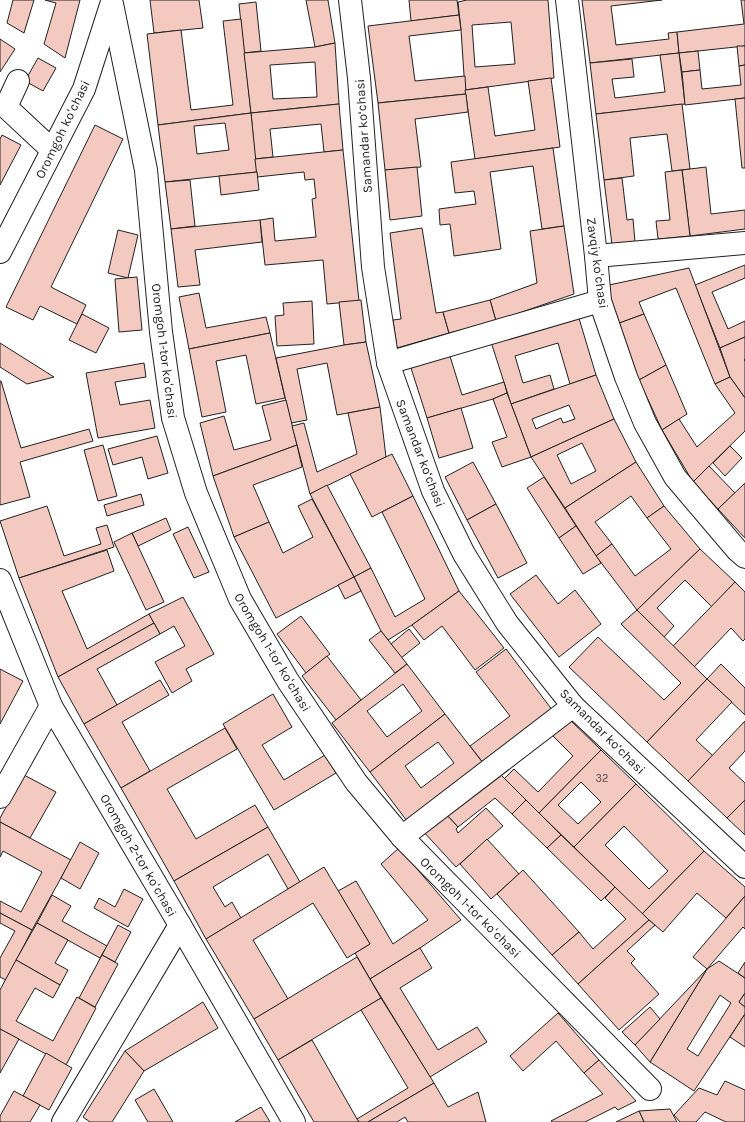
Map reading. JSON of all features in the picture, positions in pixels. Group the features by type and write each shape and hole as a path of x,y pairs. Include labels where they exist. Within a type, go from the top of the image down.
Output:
{"street":[{"name":"Samandar ko‘chasi","path":"350,0 359,78 373,267 388,363 433,491 464,554 507,623 573,706 745,867"},
{"name":"Zavqiy koʻchasi","path":"567,0 600,301 626,377 645,423 675,477 737,550 745,557"},
{"name":"Oromgoh koʻchasi","path":"0,252 84,88 112,2"},
{"name":"Oromgoh 1-tor koʻchasi","path":"112,2 146,170 161,332 173,418 196,493 240,599 288,681 356,782 402,837 650,1089"},
{"path":"18,81 6,107 52,150"},
{"path":"596,256 745,243"},
{"path":"388,363 600,301"},
{"name":"Oromgoh 2-tor koʻchasi","path":"0,580 51,706 294,1122"},
{"path":"0,797 51,706"},
{"path":"402,837 573,706"},
{"path":"63,1122 180,925"}],"building":[{"path":"13,0 34,0 24,33 7,23"},
{"path":"45,0 80,0 65,58 44,44 56,3"},
{"path":"150,0 199,0 203,28 154,33"},
{"path":"306,0 328,0 335,43 315,47"},
{"path":"409,0 457,0 459,15 411,21"},
{"path":"467,0 548,0 554,78 465,90 458,2","holes":["511,22 515,64 475,67 472,25"]},
{"path":"582,0 662,0 611,6 616,45 669,39 668,33 677,32 679,53 590,63"},
{"path":"741,0 745,0 745,46 679,53 677,32 744,24"},
{"path":"256,2 261,51 244,53 239,4"},
{"path":"459,15 461,30 409,36 415,81 465,76 466,94 378,103 368,26"},
{"path":"241,19 251,113 158,125 147,34 181,30 191,110 233,105 223,21"},
{"path":"0,39 15,49 0,72"},
{"path":"335,43 339,104 251,113 244,53 315,47","holes":["315,62 317,97 273,99 270,65"]},
{"path":"737,46 745,46 745,65 739,66"},
{"path":"698,51 700,70 682,72 679,53"},
{"path":"679,53 685,104 596,114 590,63 632,59 634,77 612,79 615,98 665,92 660,55"},
{"path":"38,58 56,68 43,91 25,81"},
{"path":"745,65 745,98 685,105 682,72 700,70 702,89 741,85 739,66"},
{"path":"551,78 560,147 475,159 465,90 488,87 495,136 535,130 528,81"},
{"path":"466,94 468,112 415,119 421,167 385,170 378,103"},
{"path":"745,98 745,168 742,168 735,99"},
{"path":"339,104 343,150 324,152 321,124 270,129 273,157 255,159 251,113"},
{"path":"682,104 690,169 672,171 667,134 630,138 634,176 604,180 596,114"},
{"path":"251,113 257,172 165,182 158,125","holes":["225,123 229,150 197,154 194,126"]},
{"path":"95,125 123,139 51,287 86,305 77,324 40,306 33,320 6,307"},
{"path":"2,135 21,145 0,185 0,139"},
{"path":"553,148 564,226 542,229 533,166 490,172 501,249 454,256 450,224 440,225 439,209 476,204 474,191 455,193 451,162"},
{"path":"343,150 359,301 327,304 323,260 265,265 260,220 273,218 275,241 316,237 312,199 316,198 314,179 305,180 304,172 257,177 255,159"},
{"path":"417,167 422,216 390,220 385,170"},
{"path":"706,167 711,214 745,210 745,229 690,236 682,170"},
{"path":"682,170 690,236 658,239 656,221 670,220 665,172"},
{"path":"257,172 259,190 221,195 219,176"},
{"path":"622,178 627,220 633,219 635,242 612,245 604,180"},
{"path":"190,180 195,226 171,229 165,182"},
{"path":"260,220 262,242 195,250 200,285 178,287 171,229"},
{"path":"564,226 574,294 496,321 490,300 537,283 530,231"},
{"path":"422,228 436,313 443,312 449,333 397,348 393,320 401,319 390,233"},
{"path":"118,230 138,235 128,278 108,273"},
{"path":"745,265 745,278 712,292 728,329 745,321 745,337 720,348 695,285"},
{"path":"689,268 730,377 715,384 676,288 639,302 644,314 614,325 609,285"},
{"path":"137,277 142,330 119,332 115,279"},
{"path":"199,293 206,328 266,317 270,333 189,349 179,297"},
{"path":"361,300 366,342 344,345 339,302"},
{"path":"490,300 496,321 449,333 443,312"},
{"path":"312,301 314,344 277,346 275,316 284,315 283,303"},
{"path":"82,314 109,328 96,353 69,340"},
{"path":"644,314 666,365 639,380 614,325"},
{"path":"578,315 596,375 570,384 558,343 515,356 523,383 550,375 554,389 511,404 491,342"},
{"path":"270,333 285,398 256,404 246,355 216,361 226,412 202,417 189,349"},
{"path":"745,337 745,398 730,377 720,348"},
{"path":"366,342 380,407 337,415 327,363 297,369 307,420 291,423 276,358"},
{"path":"0,343 54,377 27,384 0,367"},
{"path":"449,353 462,395 504,382 507,393 493,399 427,418 410,365"},
{"path":"144,363 146,377 115,382 120,405 150,400 155,428 98,438 86,373"},
{"path":"666,365 687,414 662,430 639,380"},
{"path":"596,375 614,419 531,457 511,404","holes":["569,405 575,419 563,423 561,418 536,429 532,419"]},
{"path":"730,377 745,398 745,431 693,482 662,430 679,419 697,447 735,413 715,384"},
{"path":"0,381 21,448 89,429 93,441 20,462 30,497 0,505"},
{"path":"507,393 531,457 502,467 492,442 507,437 493,399"},
{"path":"286,400 297,445 213,476 200,423 224,416 234,450 271,440 262,406"},
{"path":"380,407 386,457 310,494 292,426 304,423 317,472 357,454 348,413"},
{"path":"461,408 473,448 439,458 427,418"},
{"path":"614,419 636,462 565,508 531,457","holes":["582,443 596,471 571,484 557,455"]},
{"path":"157,436 168,473 148,479 142,457 113,465 108,449"},
{"path":"103,445 117,496 98,501 84,450"},
{"path":"297,445 302,467 253,485 269,522 234,537 213,476"},
{"path":"730,446 742,458 725,476 713,463"},
{"path":"392,454 413,496 372,517 350,474"},
{"path":"473,462 496,504 467,520 445,477"},
{"path":"636,462 664,506 647,518 631,496 595,522 612,544 596,556 565,508"},
{"path":"709,466 735,493 718,509 693,482"},
{"path":"544,477 576,526 559,538 527,488"},
{"path":"745,483 745,538 718,509"},
{"path":"327,485 371,568 354,577 310,494"},
{"path":"141,494 144,505 107,516 104,505"},
{"path":"413,496 459,591 412,625 388,640 381,631 354,577 371,568 395,617 425,599 382,512"},
{"path":"312,499 354,577 276,618 234,537 269,522 283,553 313,537 298,506"},
{"path":"496,504 527,563 498,578 467,520"},
{"path":"47,506 64,556 101,544 96,528 107,525 114,547 19,578 0,521"},
{"path":"664,506 700,549 637,610 596,556 612,544 635,576 671,549 647,518"},
{"path":"166,518 171,530 138,546 132,533"},
{"path":"576,526 601,563 583,574 559,538"},
{"path":"188,527 209,572 194,578 173,534"},
{"path":"132,533 164,602 146,610 114,542"},
{"path":"700,549 735,582 712,607 685,580 657,608 674,626 664,637 637,610"},
{"path":"107,550 114,571 62,591 87,649 149,614 154,623 58,677 19,578"},
{"path":"536,575 558,604 575,590 601,624 559,657 510,594"},
{"path":"354,577 361,591 345,599 338,585"},
{"path":"735,582 745,592 745,639 743,641 731,628 694,667 673,646"},
{"path":"459,591 504,648 475,670 442,626 424,640 412,625"},
{"path":"183,597 214,654 186,669 192,681 172,693 155,662 185,646 174,626 160,634 149,614"},
{"path":"637,610 707,679 647,742 569,667 598,637 664,700 681,683 621,624"},
{"path":"301,616 330,654 306,673 277,634"},
{"path":"154,623 160,634 97,669 117,705 84,724 58,677"},
{"path":"409,629 420,643 401,658 391,644"},
{"path":"381,631 407,664 395,673 369,640"},
{"path":"506,649 553,711 484,764 470,746 510,716 476,672"},
{"path":"327,656 361,700 336,720 302,676"},
{"path":"407,664 445,714 370,772 332,723","holes":["403,684 422,711 387,737 367,711"]},
{"path":"721,664 745,688 745,715 707,679"},
{"path":"0,669 23,681 0,724"},
{"path":"707,679 732,702 696,740 713,756 688,781 647,742"},
{"path":"160,680 169,695 122,722 150,771 121,788 84,724"},
{"path":"273,694 292,727 262,745 284,780 325,755 336,773 274,810 223,724"},
{"path":"445,714 483,763 407,821 370,772","holes":["438,742 454,763 421,788 405,766"]},
{"path":"567,717 601,750 539,813 504,779 514,769 538,792 573,756 550,733"},
{"path":"745,721 745,751 729,768 745,783 745,800 727,818 688,781"},
{"path":"225,728 237,749 167,789 196,839 255,805 268,827 174,881 121,788"},
{"path":"601,750 636,784 574,847 539,813","holes":["581,782 601,802 578,824 558,805"]},
{"path":"498,772 526,800 512,814 495,798 458,827 445,813"},
{"path":"24,775 56,792 30,838 0,822 0,818"},
{"path":"636,784 704,851 642,914 574,847","holes":["624,826 668,871 649,889 605,845"]},
{"path":"526,800 561,835 547,848 512,814"},
{"path":"745,800 745,835 727,818"},
{"path":"486,808 503,826 456,867 422,830 445,813 458,827 456,829 458,833"},
{"path":"0,822 71,860 32,930 0,913 0,901 21,912 42,872 3,851 0,857"},
{"path":"268,827 300,882 288,889 268,854 213,887 225,907 232,902 241,918 206,939 174,881"},
{"path":"561,835 615,887 601,901 547,848"},
{"path":"487,839 519,874 491,899 460,864"},
{"path":"80,842 99,853 80,889 61,878"},
{"path":"399,848 461,920 370,979 355,953 370,944 338,891 356,881 393,944 428,920 381,864"},
{"path":"704,851 745,887 745,896 726,918 697,893 663,932 642,914"},
{"path":"324,867 370,944 347,958 313,903 253,940 288,999 254,1019 206,939"},
{"path":"523,870 579,932 552,955 497,894"},
{"path":"615,887 649,920 578,984 552,955 579,932 593,949 626,919 605,898"},
{"path":"124,889 143,899 128,927 94,908 99,898 115,907"},
{"path":"52,895 71,906 62,921 107,946 100,958 37,923"},
{"path":"745,896 745,929 743,927 707,969 693,957"},
{"path":"0,913 32,930 6,980 0,977 0,958 15,931 0,923"},
{"path":"649,920 655,925 627,951 635,959 631,963 659,994 619,1030 578,984"},
{"path":"37,923 68,940 55,963 68,970 60,985 16,960"},
{"path":"118,925 131,932 115,962 102,955"},
{"path":"420,948 432,968 400,988 438,1050 477,1027 487,1042 430,1077 370,979"},
{"path":"102,955 118,964 95,1007 79,998"},
{"path":"357,957 381,998 278,1060 254,1019"},
{"path":"16,960 60,985 53,998 35,988 16,1021 53,1041 77,997 96,1008 66,1065 0,1029 0,990"},
{"path":"719,961 745,978 745,993 739,1002 745,1007 745,1014 694,1091 650,1062 707,969","holes":["720,995 731,1003 698,1056 687,1049"]},
{"path":"745,962 745,978 738,973"},
{"path":"707,969 650,1062 635,1045"},
{"path":"745,993 745,1007 739,1002"},
{"path":"381,998 434,1083 368,1122 359,1122 357,1119 408,1088 361,1010"},
{"path":"203,1002 218,1028 144,1071 125,1051"},
{"path":"650,1007 660,1019 635,1045 622,1032"},
{"path":"558,1013 599,1060 584,1073 556,1041 523,1071 510,1056"},
{"path":"745,1014 745,1047 730,1037"},
{"path":"0,1029 19,1039 0,1073"},
{"path":"312,1040 359,1122 314,1122 278,1060"},
{"path":"125,1051 144,1071 112,1122 90,1122 83,1117"},
{"path":"46,1053 72,1068 49,1110 23,1096"},
{"path":"599,1060 636,1101 618,1110 615,1107 585,1122 552,1122 551,1121 603,1094 584,1073"},
{"path":"725,1081 745,1090 745,1122 726,1122 705,1112 696,1122 680,1122 674,1115 699,1088 717,1095"},
{"path":"434,1083 448,1107 478,1092 486,1122 408,1122 405,1117 397,1122 368,1122"},
{"path":"154,1089 173,1122 148,1122 135,1100"},
{"path":"14,1091 40,1105 30,1122 0,1122 0,1116"},
{"path":"261,1107 270,1122 235,1122"},
{"path":"670,1109 677,1122 644,1122 639,1111"},
{"path":"639,1111 644,1122 616,1122"}]}
